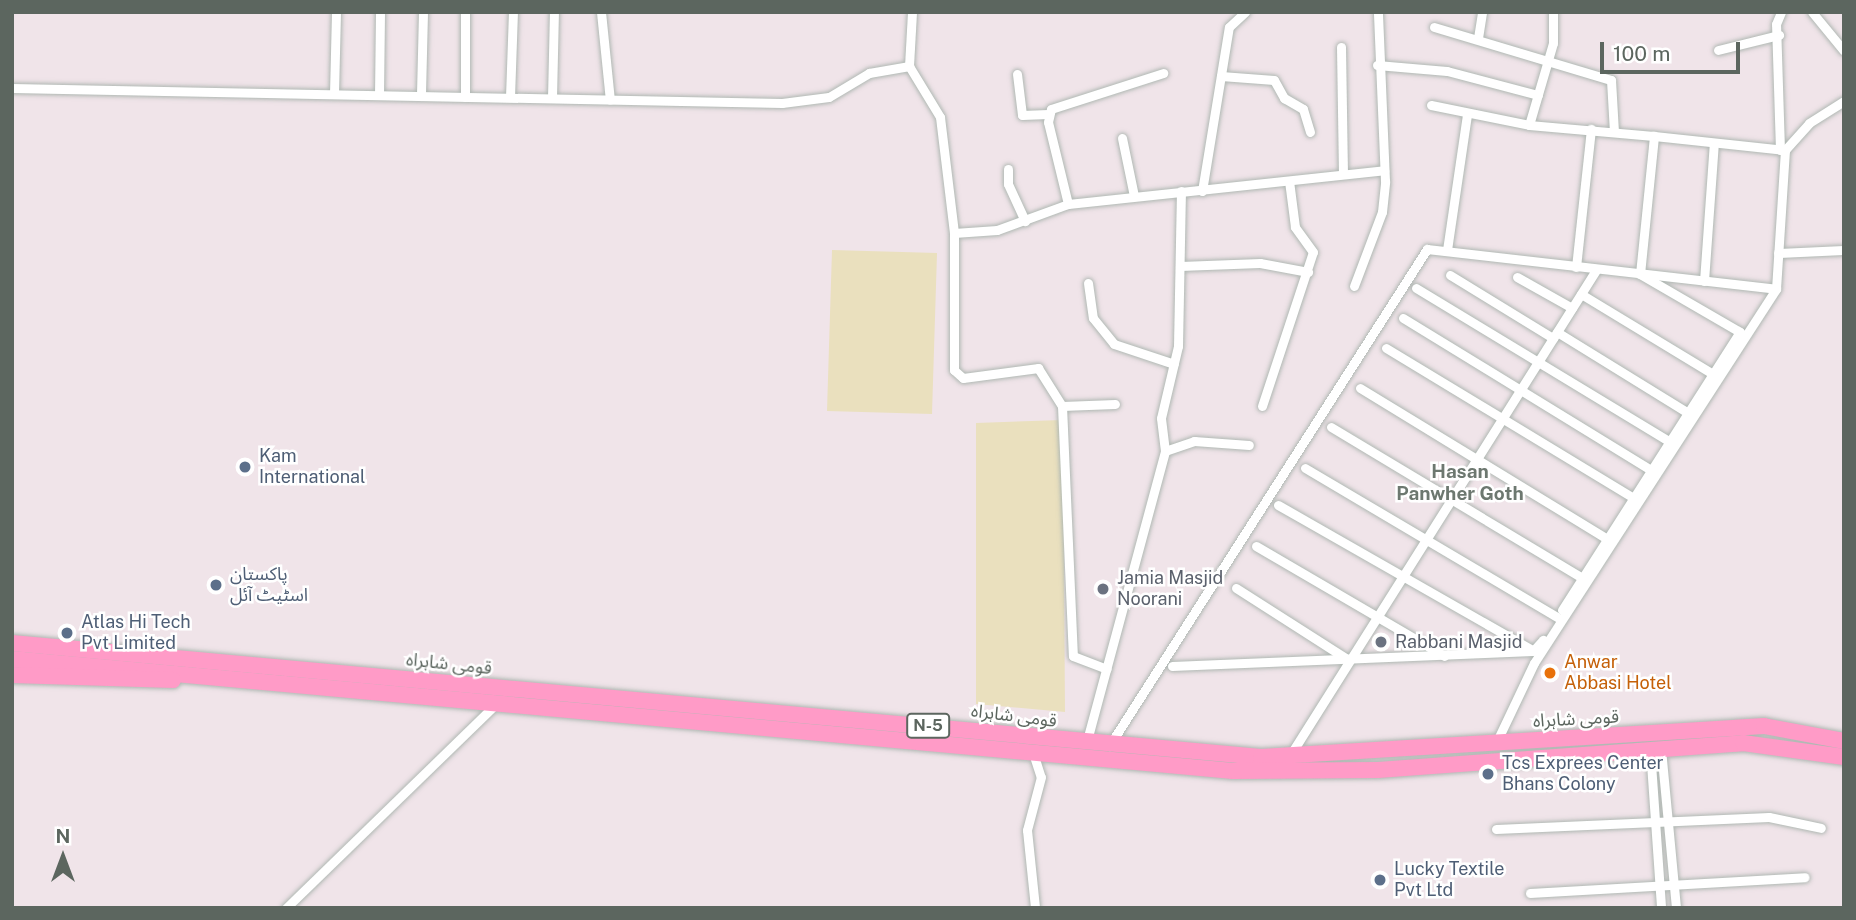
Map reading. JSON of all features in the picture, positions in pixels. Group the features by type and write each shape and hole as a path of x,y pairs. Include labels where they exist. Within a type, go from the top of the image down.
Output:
{"highway":[{"name":"قومی شاہراہ","path":"12,643 1086,744 1288,758 1764,726 1844,741"},
{"name":"قومی شاہراہ","path":"12,659 210,675 494,706 1287,772 1656,749 1787,744 1844,757"},
{"path":"12,675 144,681 210,675"}],"street":[{"path":"334,94 336,12"},
{"path":"379,95 380,12"},
{"path":"421,94 423,12"},
{"path":"465,12 465,97"},
{"path":"510,97 513,12"},
{"path":"552,98 554,12"},
{"path":"601,12 610,100"},
{"path":"912,12 909,66 940,117 954,233 957,375 1038,368 1062,406 1071,647 1078,662 1107,669"},
{"path":"1202,191 1229,27 1245,12"},
{"path":"1354,286 1382,212 1384,170 1377,65 1378,12"},
{"path":"1478,38 1482,12"},
{"path":"1529,125 1549,57 1553,12"},
{"path":"1496,743 1534,663 1776,289 1782,150 1779,35 1781,12"},
{"path":"1812,12 1844,51"},
{"path":"1434,27 1549,57 1611,79 1614,132"},
{"path":"1718,50 1779,35"},
{"path":"1341,47 1343,172"},
{"path":"1377,65 1447,71 1538,95"},
{"path":"12,88 421,94 610,100 811,101 829,97 869,73 909,66"},
{"path":"1017,74 1022,115 1048,114 1163,74"},
{"path":"1221,75 1274,80 1284,98 1303,109 1310,132"},
{"path":"1782,150 1809,123 1844,102"},
{"path":"1432,105 1529,125 1591,129 1782,150"},
{"path":"1048,114 1068,204"},
{"path":"1447,250 1468,114"},
{"path":"1576,267 1591,129"},
{"path":"1640,274 1654,136"},
{"path":"1122,138 1134,197"},
{"path":"1704,281 1714,143"},
{"path":"1008,169 1008,184 1025,221"},
{"path":"954,233 997,230 1068,204 1289,181 1343,172 1384,170"},
{"path":"1262,406 1308,272 1313,247 1294,227 1289,181"},
{"path":"1086,744 1165,451 1161,418 1174,364 1181,191"},
{"path":"1109,746 1425,252 1447,250 1596,270 1776,289"},
{"path":"1779,253 1844,250"},
{"path":"1180,267 1261,263 1308,272"},
{"path":"1288,758 1596,270"},
{"path":"1533,651 1740,332 1640,274"},
{"path":"1450,275 1688,413"},
{"path":"1517,277 1572,308"},
{"path":"1088,283 1093,318 1114,344 1174,364"},
{"path":"1416,288 1670,442"},
{"path":"1581,294 1713,374"},
{"path":"1403,318 1651,470"},
{"path":"1385,348 1499,422 1634,498"},
{"path":"1360,388 1607,539"},
{"path":"1062,406 1115,404"},
{"path":"1331,427 1582,578"},
{"path":"1165,451 1194,441 1249,445"},
{"path":"1305,468 1427,537 1557,617"},
{"path":"1278,505 1533,651"},
{"path":"1256,546 1446,657"},
{"path":"1236,588 1348,660"},
{"path":"1172,666 1446,657 1533,651"},
{"path":"286,908 494,706"},
{"path":"1656,749 1668,818 1676,908"},
{"path":"1656,749 1655,820 1661,908"},
{"path":"1033,752 1041,777 1027,830 1035,908"},
{"path":"1496,829 1668,818 1769,817 1821,828"},
{"path":"1530,893 1805,877"}],"shaded area":[{"path":"832,250 937,253 932,414 827,411"},
{"path":"1063,420 1065,712 976,704 976,423"}],"place":[{"name":"Kam International","path":"245,467"},
{"name":"پاکستان اسٹیٹ آئل","path":"216,585"},
{"name":"Jamia Masjid Noorani","path":"1103,589"},
{"name":"Atlas Hi Tech Pvt Limited","path":"67,633"},
{"name":"Rabbani Masjid","path":"1381,642"},
{"name":"Anwar Abbasi Hotel","path":"1550,673"},
{"name":"Tcs Exprees Center Bhans Colony","path":"1488,774"},
{"name":"Lucky Textile Pvt Ltd","path":"1380,880"}],"district":[{"name":"Hasan Panwher Goth","path":"1460,483"}]}
